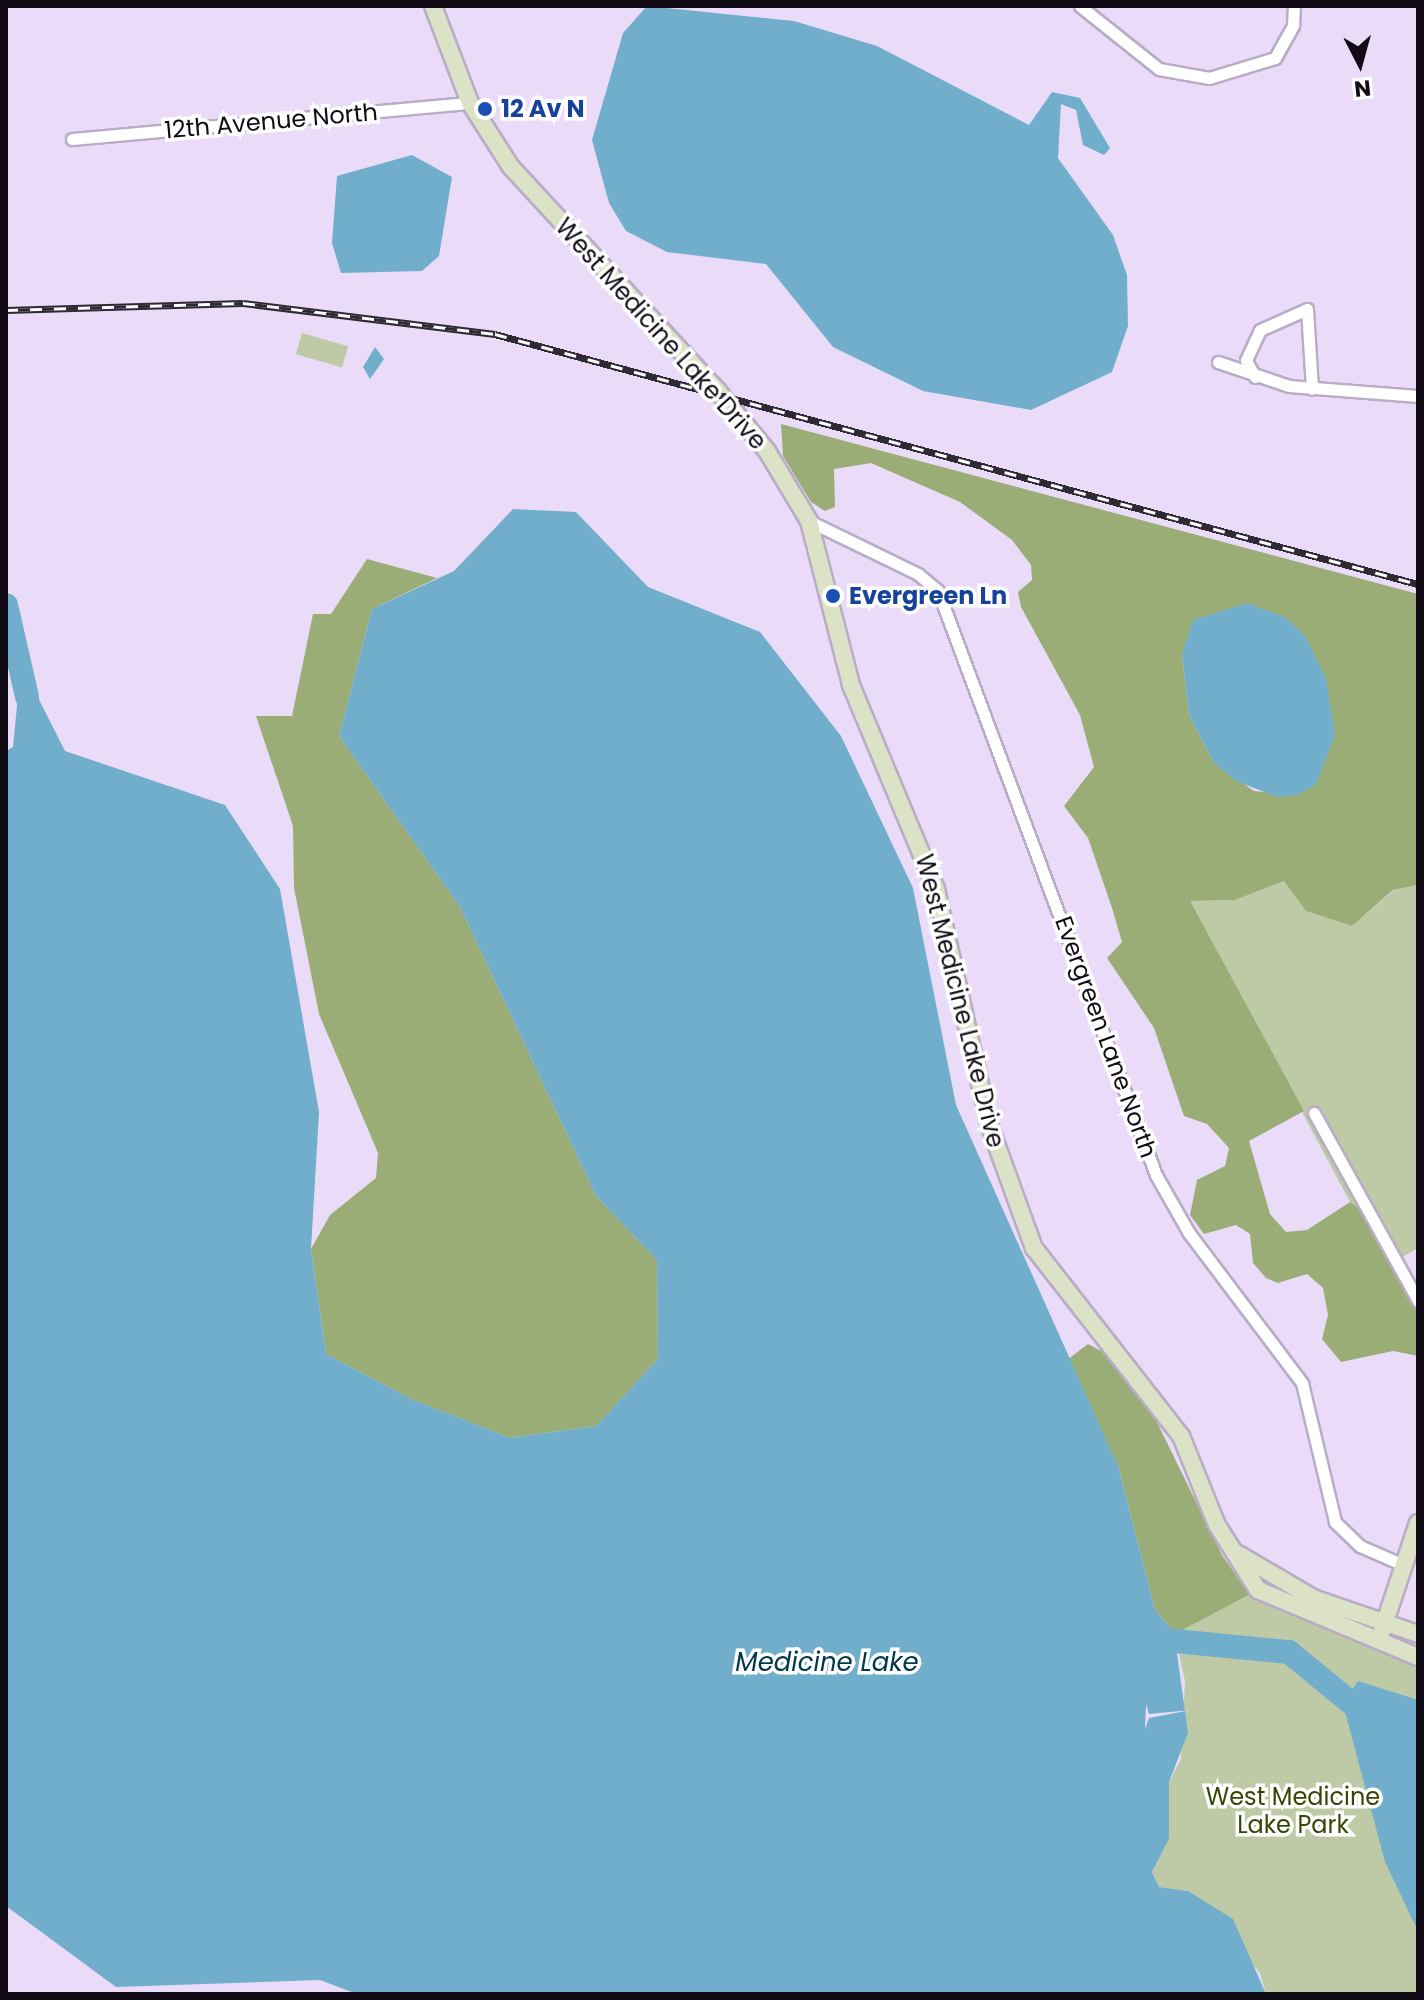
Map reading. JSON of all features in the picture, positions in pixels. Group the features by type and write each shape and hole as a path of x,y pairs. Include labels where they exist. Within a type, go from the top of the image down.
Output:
{"street":[{"name":"West Medicine Lake Drive","path":"433,6 470,103 511,167 767,451 809,521 851,685 936,889 989,1124 1020,1217 1066,1297 1181,1436 1230,1548 1258,1590 1418,1657"},
{"path":"1080,6 1159,69 1209,78 1259,68 1287,43 1294,6"},
{"name":"12th Avenue North","path":"72,139 470,103"},
{"path":"1256,377 1246,360 1260,330 1307,309 1312,389"},
{"path":"1218,362 1256,377 1312,389 1418,396"},
{"name":"Evergreen Lane North","path":"809,521 918,574 938,591 1156,1175 1189,1233 1302,1383 1335,1522 1360,1546 1401,1564"},
{"path":"1314,1113 1418,1301"},
{"path":"1379,1640 1401,1564 1418,1523"},
{"path":"1230,1548 1313,1598 1385,1620 1418,1634"}],"green space":[{"path":"302,333 348,346 342,367 296,354"},
{"path":"781,424 1418,594 1418,885 1393,890 1352,926 1306,911 1284,881 1235,900 1190,901 1304,1111 1249,1141 1270,1214 1286,1232 1307,1230 1350,1202 1360,1209 1418,1312 1418,1356 1393,1351 1341,1362 1322,1339 1328,1315 1323,1288 1307,1274 1278,1283 1266,1278 1253,1263 1250,1234 1236,1225 1204,1234 1190,1215 1197,1180 1225,1166 1229,1148 1207,1124 1184,1116 1154,1028 1107,958 1122,942 1088,838 1064,806 1094,767 1080,715 1021,607 1018,592 1032,580 1031,565 1012,540 960,502 871,463 834,469 835,507 825,511 811,502 783,456","holes":["1182,654 1298,795 1254,791 1214,763 1189,715"]},
{"path":"367,559 437,578 372,609 339,736 460,907 596,1196 657,1260 658,1359 596,1426 510,1438 411,1399 326,1354 311,1249 330,1215 376,1178 378,1153 319,1014 294,888 293,826 256,716 292,716 313,614 331,614"},
{"path":"1284,881 1306,911 1352,926 1394,890 1418,885 1418,1248 1391,1264 1350,1202 1189,901 1235,900"},
{"path":"1088,1344 1105,1353 1152,1412 1222,1555 1240,1581 1258,1590 1182,1630 1174,1632 1155,1610 1118,1466 1067,1360"},
{"name":"West Medicine Lake Park","path":"1258,1590 1418,1657 1418,1994 1266,1994 1260,1973 1188,1891 1159,1887 1152,1872 1169,1839 1169,1782 1181,1759 1185,1681 1174,1632"}],"water":[{"path":"647,6 794,21 877,46 1029,125 1052,92 1080,98 1110,148 1104,155 1083,145 1076,110 1061,104 1058,158 1113,235 1127,275 1128,326 1112,372 1031,410 923,391 833,347 766,264 667,252 626,231 609,203 592,140 623,33"},
{"path":"412,155 452,177 439,256 422,271 341,273 332,243 337,176"},
{"path":"375,347 384,359 370,379 363,367"},
{"name":"Medicine Lake","path":"513,509 576,512 648,587 760,632 841,736 913,888 956,1105 1118,1466 1155,1610 1174,1632 1188,1733 1169,1782 1169,1839 1152,1872 1159,1887 1188,1891 1233,1919 1266,1994 357,1994 320,1980 116,1987 6,1906 6,751 13,747 21,664 65,751 225,805 280,889 319,1112 311,1249 326,1354 411,1399 510,1438 596,1426 658,1359 657,1260 596,1196 460,907 339,736 372,609 454,571"},
{"path":"1247,603 1286,618 1305,636 1326,679 1335,735 1316,784 1298,795 1277,797 1236,781 1214,763 1189,715 1182,654 1193,620"},
{"path":"1358,1681 1418,1700 1418,1931 1385,1862 1343,1704"}],"pier":[{"path":"1146,1704 1149,1714 1191,1710 1149,1718 1145,1729"}],"waterway":[{"path":"6,605 27,697"},
{"path":"1145,1638 1289,1652 1418,1758"}],"railway":[{"path":"6,310 243,303 495,334 1418,584"}],"place":[{"name":"12 Av N","path":"485,109"},
{"name":"Evergreen Ln","path":"833,596"}]}
